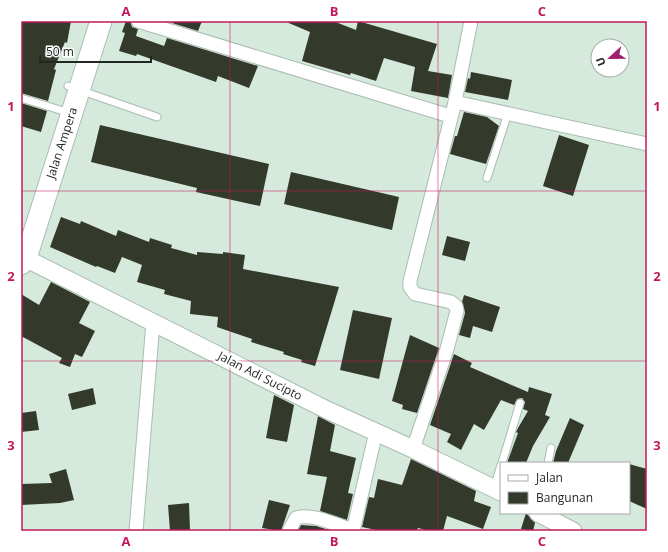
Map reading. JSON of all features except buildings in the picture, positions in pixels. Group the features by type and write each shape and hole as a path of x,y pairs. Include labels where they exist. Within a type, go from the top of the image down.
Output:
{"main road":[{"name":"Jalan Ampera","path":"23,259 73,88 89,21"},
{"name":"Jalan Ampera","path":"73,88 101,21"},
{"name":"Jalan Ampera","path":"21,230 66,111"}],"street":[{"path":"138,21 450,116"},
{"path":"413,449 447,350 457,311 456,306 450,302 415,294 410,287 410,281 450,116 455,102 472,21"},
{"path":"455,102 647,144"},
{"name":"Jalan Adi Sucipto","path":"23,259 153,322 327,410 498,490"},
{"path":"136,531 153,322"},
{"path":"289,531 296,518 310,517 353,531 376,432"},
{"path":"541,514 573,531"}],"lane":[{"path":"73,88 156,117"},
{"path":"21,98 66,111"},
{"path":"487,178 508,113"},
{"path":"502,462 520,403"},
{"path":"548,462 552,448"},
{"path":"498,490 500,473"}]}
